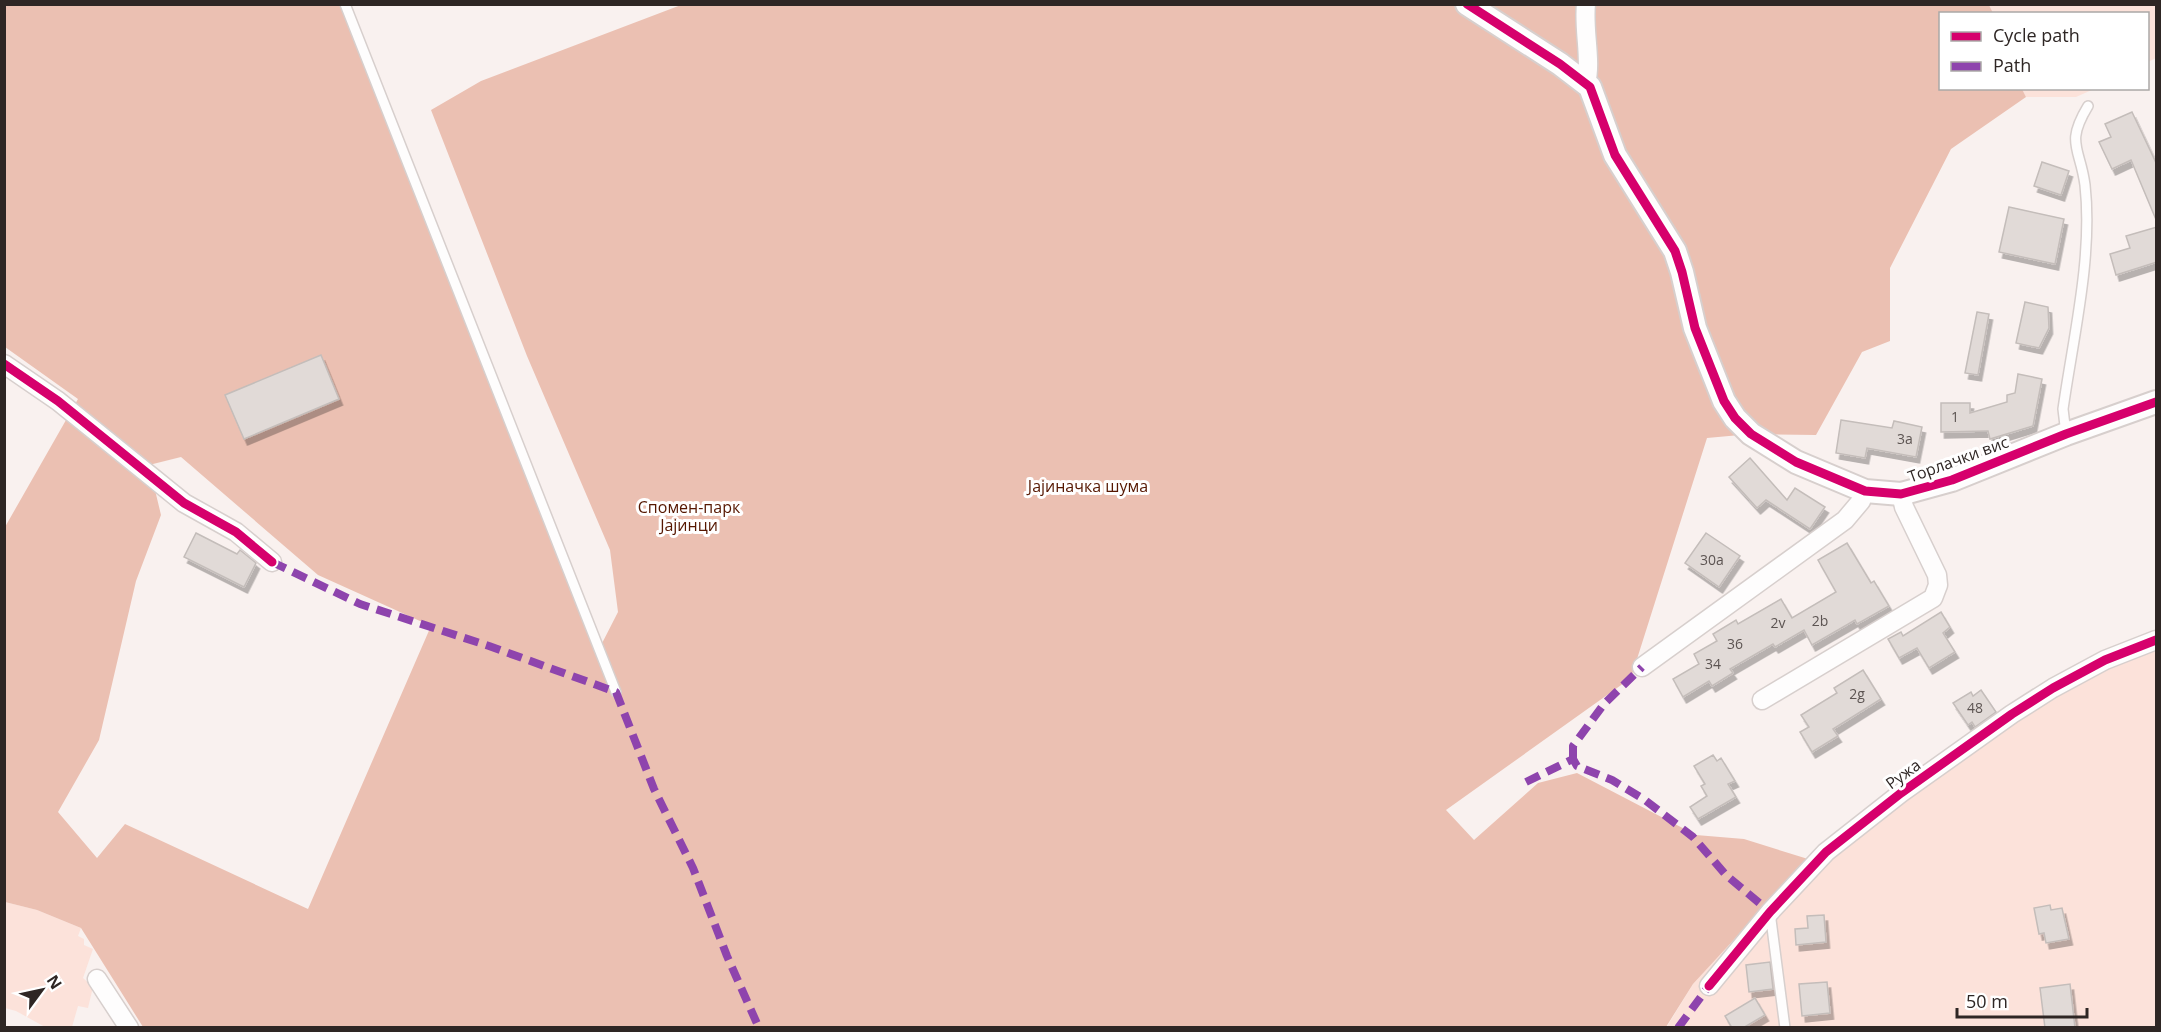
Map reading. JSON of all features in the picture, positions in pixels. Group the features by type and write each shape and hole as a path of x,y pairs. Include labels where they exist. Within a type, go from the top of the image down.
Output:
{"street":[{"path":"1467,4 1586,83 1588,71 1585,31 1586,4"},
{"name":"Торлачки вис","path":"1586,83 1593,93 1603,128 1615,155 1675,251 1695,328 1724,401 1735,418 1751,434 1796,462 1865,491 1901,494 1952,480 2066,434 2157,402"},
{"path":"4,364 58,401 184,503 236,532 272,562"},
{"path":"1642,666 1845,520 1861,501 1865,491"},
{"name":"Торлачки вис","path":"1762,700 1933,598 1938,585 1937,575 1904,507 1901,494"},
{"name":"Ружа","path":"1709,986 1770,912 1826,852 1901,794 2012,714 2105,660 2157,640"},
{"path":"98,979 129,1028"}],"lane":[{"path":"345,4 616,692"},
{"path":"2066,434 2062,409 2088,242 2084,182 2074,140 2077,124 2088,106"},
{"path":"1770,912 1785,1028"}],"shaded area":[{"path":"1989,5 2156,5 2156,58 2149,62 2149,12 1992,12"},
{"path":"2022,90 2092,90 2076,97 2026,97"},
{"path":"2156,644 2156,1027 1666,1028 1693,984 1736,936 1826,852 2012,714"},
{"path":"5,902 37,910 81,928 78,936 84,939 84,945 93,949 83,978 93,987 88,1008 78,1006 72,1027 45,1027 16,1011 5,1008"}],"green space":[{"name":"Јајиначка шума","path":"5,5 342,5 596,655 618,612 610,550 527,356 431,110 481,81 681,5 1989,5 1992,12 1939,12 1939,90 2022,90 2026,97 1951,149 1890,268 1890,341 1862,352 1816,435 1751,434 1707,438 1631,678 1446,810 1474,840 1538,783 1577,773 1696,835 1744,839 1808,859 1693,984 1666,1027 143,1027 81,928 37,910 5,902 5,527 78,399 5,347","holes":["181,457 318,575 431,626 308,909 125,824 97,858 58,812 99,740 136,581 161,515 149,465"]}],"building":[{"path":"2132,112 2157,165 2157,222 2131,160 2112,169 2099,142 2111,137 2105,124"},
{"path":"2042,162 2069,171 2061,195 2034,186"},
{"path":"2009,207 2064,219 2055,264 1999,252"},
{"path":"2157,227 2157,262 2116,275 2110,254 2130,248 2126,236"},
{"path":"2025,302 2048,307 2049,328 2039,348 2016,343"},
{"path":"1977,312 1989,314 1978,375 1965,373"},
{"path":"321,355 339,399 244,439 225,395"},
{"path":"2018,374 2042,379 2033,426 1990,439 1988,431 1941,432 1941,403 1970,403 1970,413 2007,402 2007,395 2015,393"},
{"path":"1841,420 1892,428 1894,421 1922,427 1916,457 1867,448 1865,458 1836,453"},
{"path":"1750,458 1787,500 1795,488 1825,507 1810,529 1766,500 1757,508 1729,477"},
{"path":"196,533 237,554 240,550 256,563 244,587 184,557"},
{"path":"1706,533 1740,556 1719,587 1685,563"},
{"path":"1847,543 1871,583 1874,581 1889,606 1857,624 1855,620 1812,645 1804,630 1775,647 1773,644 1730,669 1733,673 1712,686 1709,681 1683,697 1673,679 1699,664 1694,654 1717,641 1713,634 1736,620 1738,624 1781,599 1792,618 1836,592 1818,560"},
{"path":"1941,612 1950,627 1943,633 1955,652 1929,668 1917,648 1899,658 1888,639 1901,632 1903,636"},
{"path":"1863,670 1881,699 1833,729 1838,736 1812,752 1800,732 1809,727 1801,715 1837,693 1834,688"},
{"path":"1981,690 1996,712 1975,727 1972,722 1968,725 1953,703 1971,692 1973,696"},
{"path":"1713,755 1717,761 1721,758 1735,781 1728,784 1736,797 1698,819 1690,807 1707,796 1701,786 1705,784 1694,766"},
{"path":"2050,905 2051,910 2062,908 2069,939 2046,943 2044,933 2039,934 2034,908"},
{"path":"1824,915 1826,942 1796,945 1795,929 1808,928 1807,916"},
{"path":"1770,962 1773,989 1749,992 1746,965"},
{"path":"1827,982 1830,1013 1802,1016 1799,984"},
{"path":"2070,984 2075,1028 2045,1028 2040,988"},
{"path":"1755,998 1765,1015 1743,1028 1732,1028 1725,1016"}],"marked path":[{"path":"272,562 360,604 489,646 616,692 654,789 693,868 727,956 759,1028"},
{"path":"1573,759 1573,746 1604,704 1642,667"},
{"path":"1526,782 1573,759 1577,766 1612,780 1645,800 1693,837 1726,875 1770,912"},
{"path":"1678,1028 1709,986"}],"cycle path":[{"path":"1467,4 1560,64 1590,87 1615,155 1675,251 1695,328 1724,401 1735,418 1751,434 1796,462 1865,491 1901,494 1952,480 2066,434 2156,402"},
{"path":"4,364 58,401 184,503 236,532 272,562"},
{"path":"1709,986 1770,912 1826,852 1901,793 2012,714 2053,688 2105,660 2156,640"}],"park label":[{"name":"Спомен-парк Јајинци","path":"689,516"}]}
